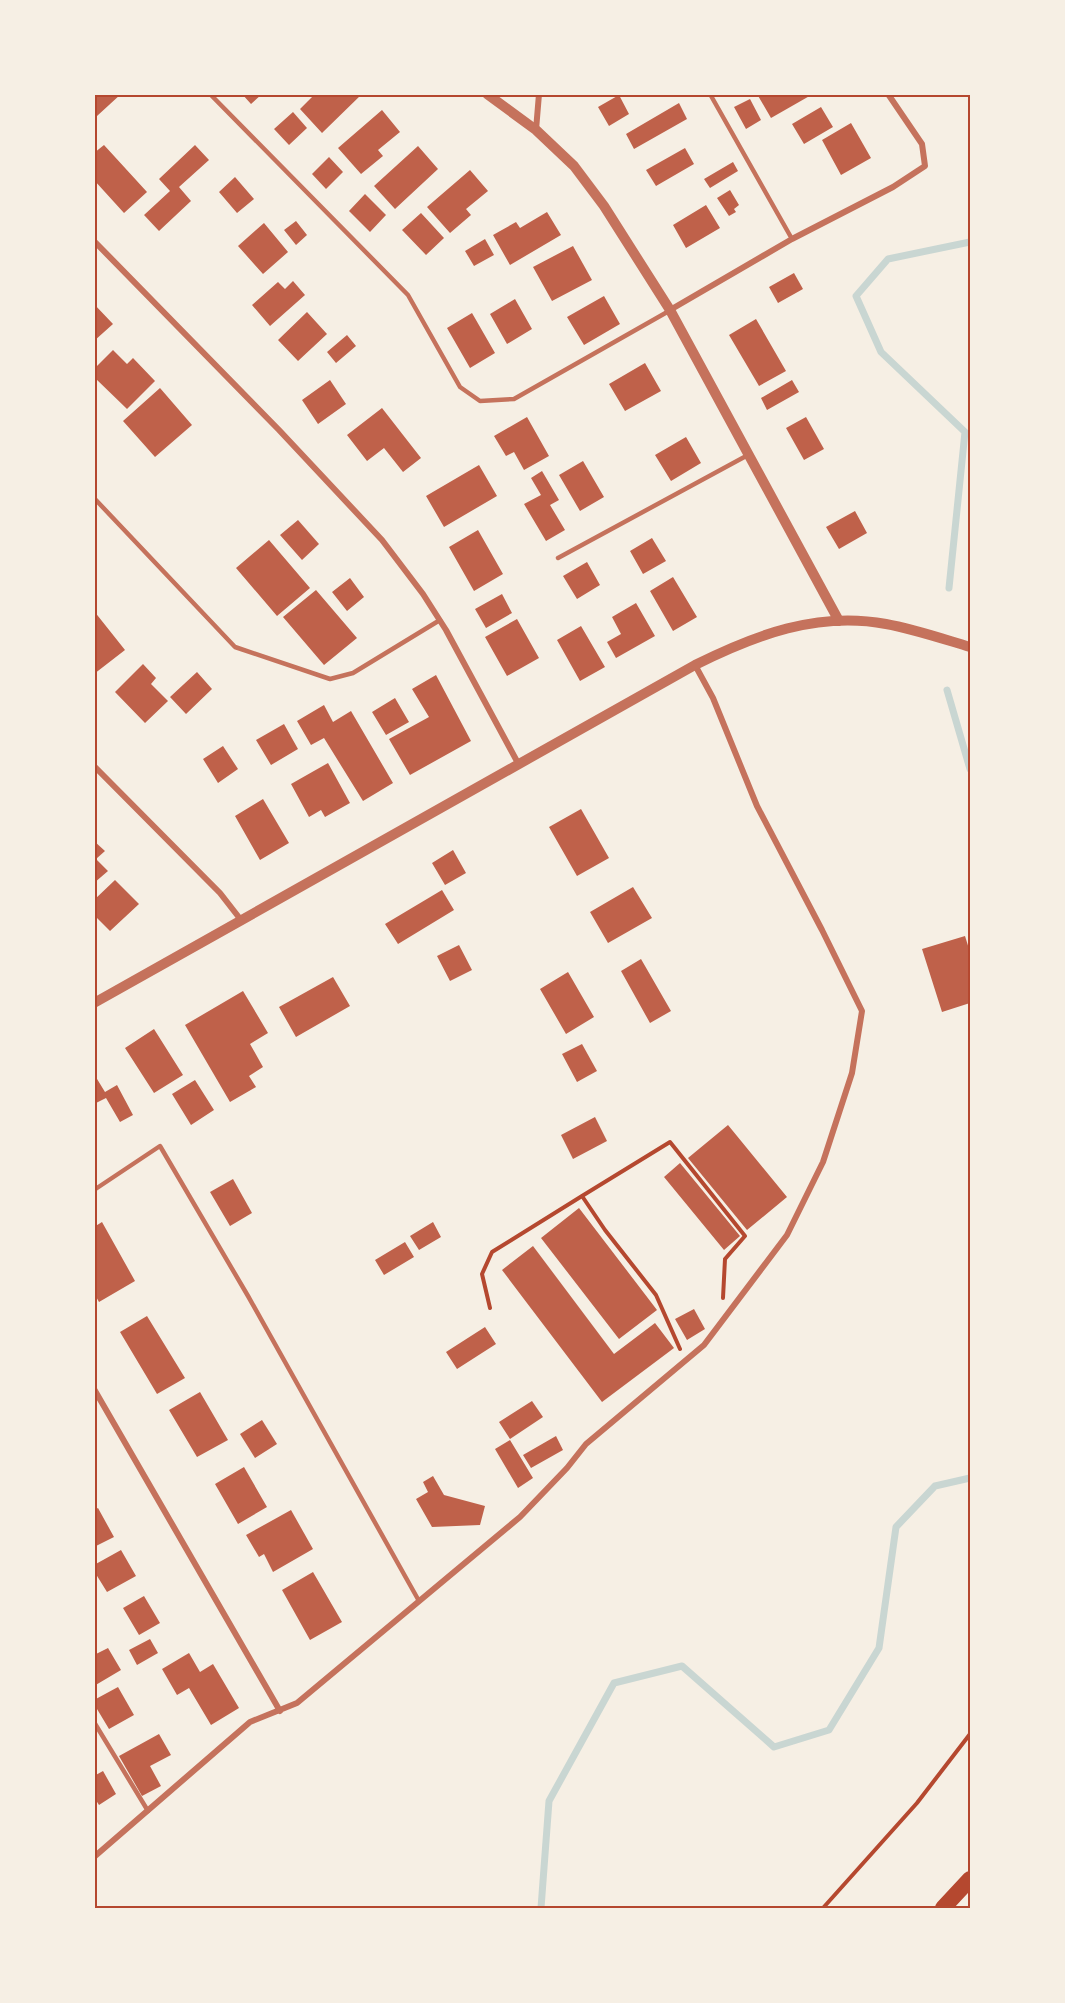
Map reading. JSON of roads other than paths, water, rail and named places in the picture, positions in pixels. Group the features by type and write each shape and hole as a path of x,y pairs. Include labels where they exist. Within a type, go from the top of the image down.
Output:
{"highway":[{"path":"944,1908 970,1877"}],"street":[{"path":"487,94 536,130 574,166 604,206 670,310 839,621"},
{"path":"536,130 539,94"},
{"path":"670,310 792,238 892,187 925,166 922,144 888,94"},
{"path":"94,241 279,430 382,540 440,620 519,765"},
{"path":"94,1003 695,665 752,638 779,629 809,623 839,621 886,624 970,647"},
{"path":"94,1857 250,1722 297,1703 520,1517 567,1468 586,1444 704,1345 787,1235 823,1162 852,1073 862,1011 757,806 713,698 695,665"},
{"path":"94,766 220,893 241,920"},
{"path":"94,1389 280,1711"}],"lane":[{"path":"210,94 408,295 460,387 480,401 514,399 670,310"},
{"path":"710,94 792,238"},
{"path":"558,558 748,455"},
{"path":"94,498 235,647 330,679 353,673 440,620"},
{"path":"94,1190 160,1146 248,1296 419,1601"},
{"path":"94,1722 148,1811"}],"waterway":[{"path":"949,588 965,432 881,352 856,296 888,259 970,242"},
{"path":"947,690 970,769"},
{"path":"541,1908 549,1801 614,1683 682,1666 774,1747 829,1730 879,1648 896,1527 935,1486 970,1478"}]}
